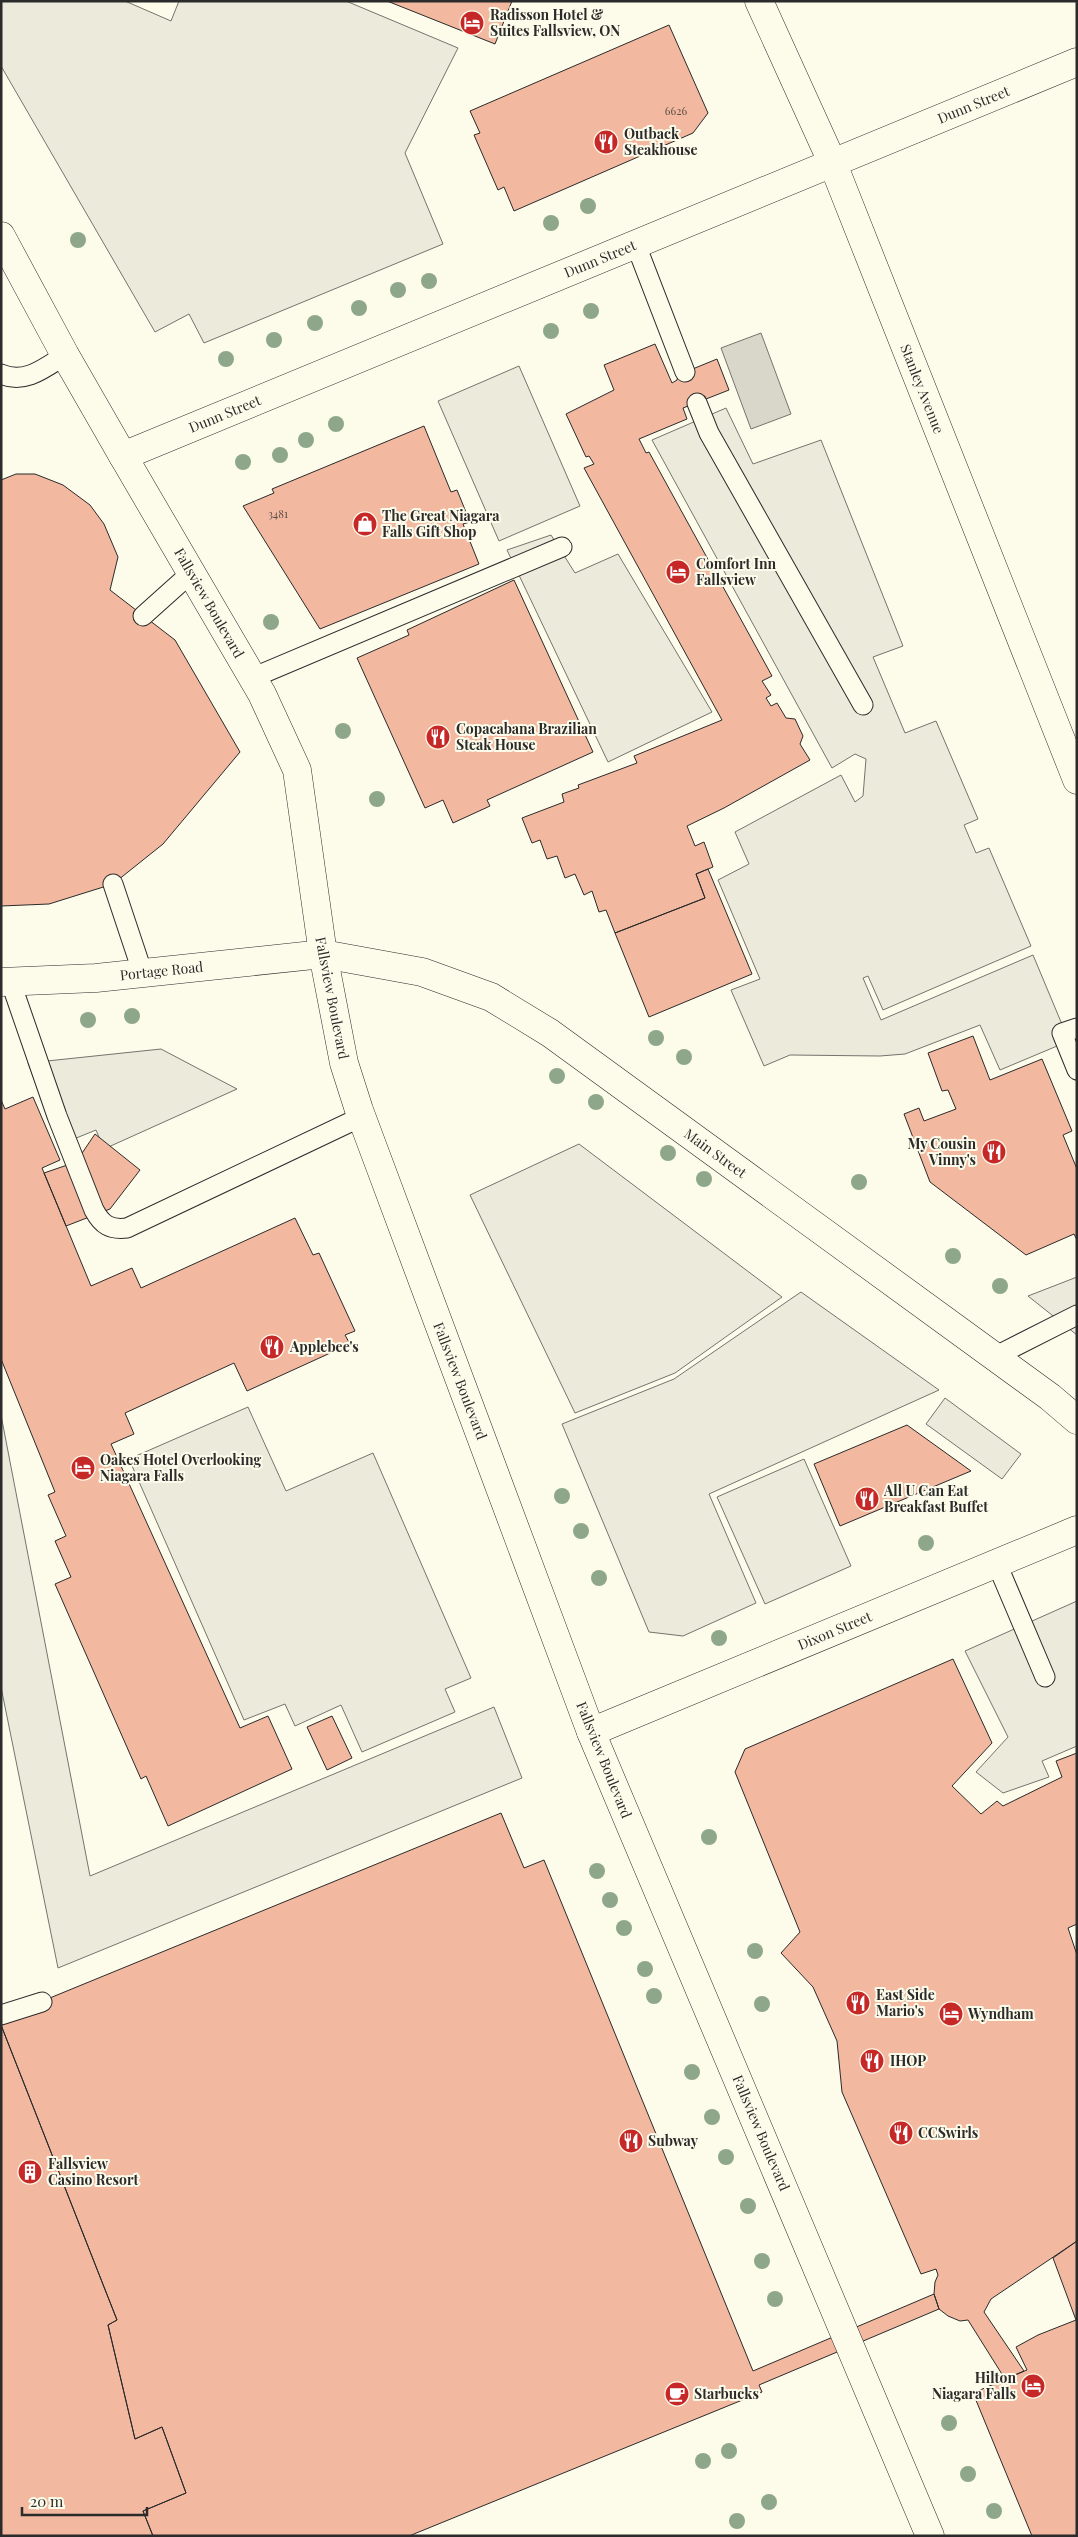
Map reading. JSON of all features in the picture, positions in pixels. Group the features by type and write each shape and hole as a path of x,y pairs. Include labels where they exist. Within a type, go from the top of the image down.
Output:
{"street":[{"name":"Stanley Avenue","path":"759,1 833,164 1077,780"},
{"name":"Dunn Street","path":"123,456 636,246 1077,62"},
{"name":"Fallsview Boulevard","path":"4,247 262,694 297,770 323,954 344,1062 361,1117 592,1732 930,2536"},
{"name":"Portage Road","path":"6,982 96,978 142,971 323,954"},
{"name":"Main Street","path":"323,954 422,972 490,997 533,1022 994,1357 1077,1420"},
{"name":"Dixon Street","path":"592,1732 1077,1530"}],"lane":[{"path":"636,246 685,372"},
{"path":"1,374 21,378 40,371 65,355"},
{"path":"697,403 709,433 863,705"},
{"path":"252,678 562,547"},
{"path":"143,616 191,573"},
{"path":"113,884 142,971"},
{"path":"6,982 94,1210 101,1223 115,1230 126,1228 361,1117"},
{"path":"1069,1031 1077,1070"},
{"path":"994,1357 1077,1315"},
{"path":"997,1564 1045,1677"},
{"path":"1,2015 42,2002"}],"shaded area":[{"path":"1,1 125,1 171,21 179,1 346,1 458,48 405,153 443,244 204,343 189,314 155,332 1,66"},
{"path":"761,333 791,414 751,429 721,348"},
{"path":"519,366 580,506 499,541 438,401"},
{"path":"726,408 753,464 821,440 903,646 873,657 905,733 936,721 978,819 964,825 976,853 989,848 1031,946 883,1010 868,976 863,978 881,1020 1033,955 1069,1041 1000,1070 980,1025 905,1054 880,1056 790,1055 764,1066 731,990 760,979 718,880 749,864 735,832 841,775 855,802 863,796 866,759 855,754 832,768 652,440"},
{"path":"551,535 575,573 618,554 712,712 608,762 507,550"},
{"path":"161,1049 237,1089 104,1149 96,1130 59,1145 28,1063"},
{"path":"579,1144 782,1297 675,1373 575,1413 470,1195"},
{"path":"1077,1277 1077,1335 1028,1296"},
{"path":"801,1292 939,1390 709,1494 756,1603 683,1636 649,1632 562,1424 674,1379"},
{"path":"945,1398 1021,1454 1002,1479 926,1424"},
{"path":"248,1407 286,1491 373,1453 471,1678 445,1689 455,1712 362,1752 341,1705 295,1726 285,1704 244,1720 129,1459"},
{"path":"1,1415 90,1876 494,1707 522,1778 58,1968 1,1687"},
{"path":"804,1459 851,1566 765,1604 717,1497"},
{"path":"1077,1601 1077,1746 1042,1761 1049,1777 1003,1793 976,1772 1008,1737 965,1651"}],"building":[{"name":"Radisson Hotel & Suites Fallsview, ON","path":"387,1 512,1 495,44"},
{"path":"669,25 708,113 693,133 514,211 504,187 498,190 474,135 480,133 470,111"},
{"name":"Comfort Inn Fallsview","path":"655,344 672,383 677,380 678,375 717,359 729,390 683,408 687,419 639,439 646,453 649,452 772,676 762,681 771,695 766,698 771,706 777,703 786,718 795,719 803,736 800,744 810,760 724,808 687,826 695,846 704,842 713,867 696,874 705,898 615,933 606,910 599,912 592,891 584,895 575,874 565,878 557,856 547,859 540,840 532,843 522,818 564,802 562,794 579,788 578,785 637,763 634,756 722,720 584,468 594,464 589,456 586,457 566,414 614,390 604,365"},
{"path":"424,426 451,492 457,490 470,522 463,524 479,564 320,629 243,506 274,493 272,489"},
{"path":"16,474 35,474 63,485 90,505 104,524 118,557 110,590 175,640 240,752 163,844 113,884 49,904 1,906 1,480"},
{"path":"514,580 593,752 487,800 490,806 453,823 443,800 425,808 357,658 409,635 407,630"},
{"path":"708,869 752,974 649,1017 615,933 705,898 696,874"},
{"name":"My Cousin Vinny's","path":"973,1036 990,1080 1042,1059 1072,1131 1063,1135 1077,1169 1077,1240 1074,1234 1026,1255 930,1182 904,1114 919,1108 924,1121 956,1109 948,1090 942,1091 928,1053"},
{"name":"Oakes Hotel Overlooking Niagara Falls","path":"33,1097 60,1160 42,1168 91,1286 132,1268 141,1288 295,1218 313,1255 319,1253 355,1331 345,1335 350,1344 247,1391 234,1363 125,1413 134,1434 111,1444 240,1728 268,1716 292,1769 168,1826 146,1776 141,1779 55,1584 71,1577 55,1541 66,1536 48,1495 55,1492 1,1359 1,1100 5,1109"},
{"path":"95,1134 140,1170 110,1209 66,1226 44,1173 76,1162"},
{"name":"All U Can Eat Breakfast Buffet","path":"907,1425 971,1471 840,1526 814,1464"},
{"name":"Wyndham","path":"953,1659 992,1743 952,1786 981,1814 997,1801 1003,1806 1062,1777 1056,1761 1077,1753 1077,1924 1068,1928 1077,1955 1077,2241 991,2299 984,2312 1024,2371 1005,2379 968,2320 960,2321 948,2316 939,2309 934,2294 938,2275 936,2269 921,2274 842,2092 837,2041 813,1987 781,1953 800,1932 735,1772 745,1749"},
{"path":"332,1716 352,1758 327,1770 307,1727"},
{"path":"501,1813 524,1868 544,1860 753,2371 934,2294 939,2309 759,2385 762,2392 409,2536 153,2536 143,2511 186,2493 162,2427 135,2439 108,2325 117,2320 1,2025 1,2018"},
{"name":"Fallsview Casino Resort","path":"1,2025 117,2320 108,2325 135,2439 162,2427 186,2493 143,2511 153,2536 1,2536"},
{"name":"Hilton Niagara Falls","path":"1077,2241 1077,2536 1032,2536 973,2393 1027,2370 1016,2347 1038,2335 1076,2320 1053,2258"}],"place":[{"name":"Radisson Hotel & Suites Fallsview, ON","path":"472,23"},
{"name":"Outback Steakhouse","path":"606,142"},
{"name":"The Great Niagara Falls Gift Shop","path":"365,524"},
{"name":"Comfort Inn Fallsview","path":"678,572"},
{"name":"Copacabana Brazilian Steak House","path":"438,737"},
{"name":"My Cousin Vinny's","path":"994,1152"},
{"name":"Applebee's","path":"272,1347"},
{"name":"Oakes Hotel Overlooking Niagara Falls","path":"83,1468"},
{"name":"All U Can Eat Breakfast Buffet","path":"867,1499"},
{"name":"East Side Mario's","path":"858,2003"},
{"name":"Wyndham","path":"951,2014"},
{"name":"IHOP","path":"872,2061"},
{"name":"CCSwirls","path":"901,2133"},
{"name":"Subway","path":"631,2141"},
{"name":"Fallsview Casino Resort","path":"30,2172"},
{"name":"Hilton Niagara Falls","path":"1033,2386"},
{"name":"Starbucks","path":"677,2394"}]}
